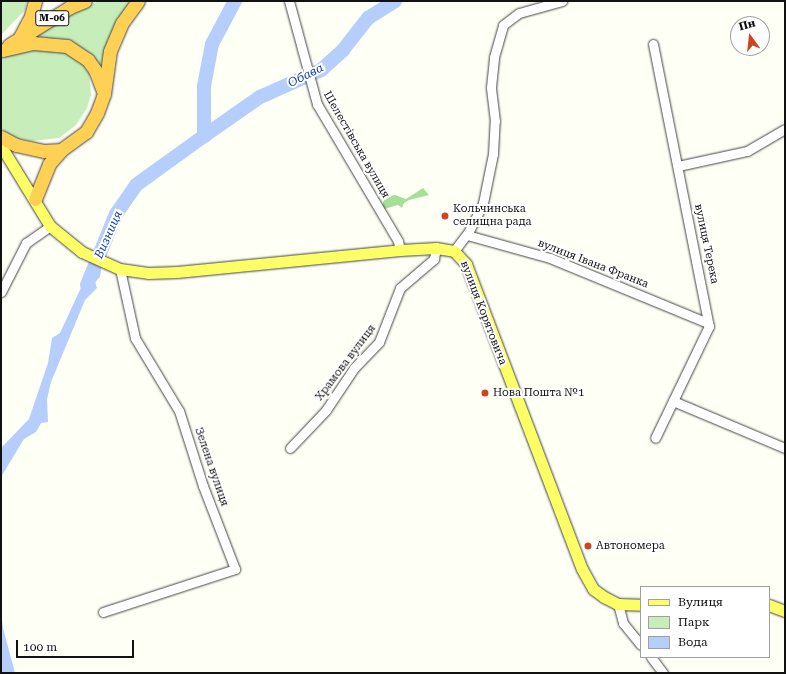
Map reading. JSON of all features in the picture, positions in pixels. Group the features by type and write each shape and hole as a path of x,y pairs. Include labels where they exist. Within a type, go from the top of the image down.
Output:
{"highway":[{"path":"20,37 35,1"},
{"name":"М-06","path":"2,51 20,37 70,7 85,1"},
{"path":"35,199 49,164 61,150 86,132 97,113 104,94 110,51 122,23 138,1"},
{"path":"2,51 33,42 67,46 88,60 95,70 104,94"},
{"path":"1,137 16,146 44,151 61,150"}],"main road":[{"path":"1,146 35,199 50,226"},
{"name":"вулиця Корятовича","path":"50,226 82,252 105,264 120,269 178,272 400,250 436,248 454,251 466,264 582,569 593,589 618,604 640,605"},
{"path":"770,605 785,611"}],"street":[{"name":"Шелестівська вулиця","path":"289,1 305,68 317,104 398,241 400,250"},
{"path":"454,251 467,235 483,203 493,154 495,121 491,88 494,57 503,25 519,13 562,1"},
{"name":"вулиця Терека","path":"653,44 708,323"},
{"path":"678,166 748,151 785,129"},
{"path":"1,292 26,243 50,226"},
{"name":"вулиця Івана Франка","path":"467,235 550,258 708,323"},
{"name":"Храмова вулиця","path":"290,448 326,410 354,368 384,336 395,296 400,288 434,258 436,248"},
{"name":"Зелена вулиця","path":"103,612 236,569 203,486 179,411 134,338 120,269"},
{"path":"655,438 708,323"},
{"path":"673,401 785,448"},
{"path":"618,604 623,623 640,644"},
{"path":"651,658 663,673"}],"green space":[{"path":"1,1 27,1 25,10 1,35"},
{"path":"99,1 130,1 106,48 100,68 72,43 35,36 74,10"},
{"path":"51,46 77,56 89,73 91,95 87,108 76,125 59,138 32,141 19,139 1,129 1,57 4,54"},
{"path":"423,188 429,195 409,200 404,203 402,208 398,205 384,209 382,206 385,197 395,195 406,199"}],"water":[{"path":"91,266 101,270 100,277 95,282 97,288 85,300 51,382 47,399 48,422 41,423 36,432 24,439 1,477 1,448 29,419 48,363 52,338 60,333"},
{"path":"1,612 3,628 15,673 1,673"}],"waterway":[{"name":"Визниця","path":"87,285 116,214 136,185 204,136 204,86 212,44 235,1"},
{"name":"Обава","path":"204,136 260,97 321,70 343,50 368,18 395,1"}],"place":[{"name":"Кольчинська селищна рада","path":"445,216"},
{"name":"Нова Пошта №1","path":"485,393"},
{"name":"Автономера","path":"588,546"}]}
